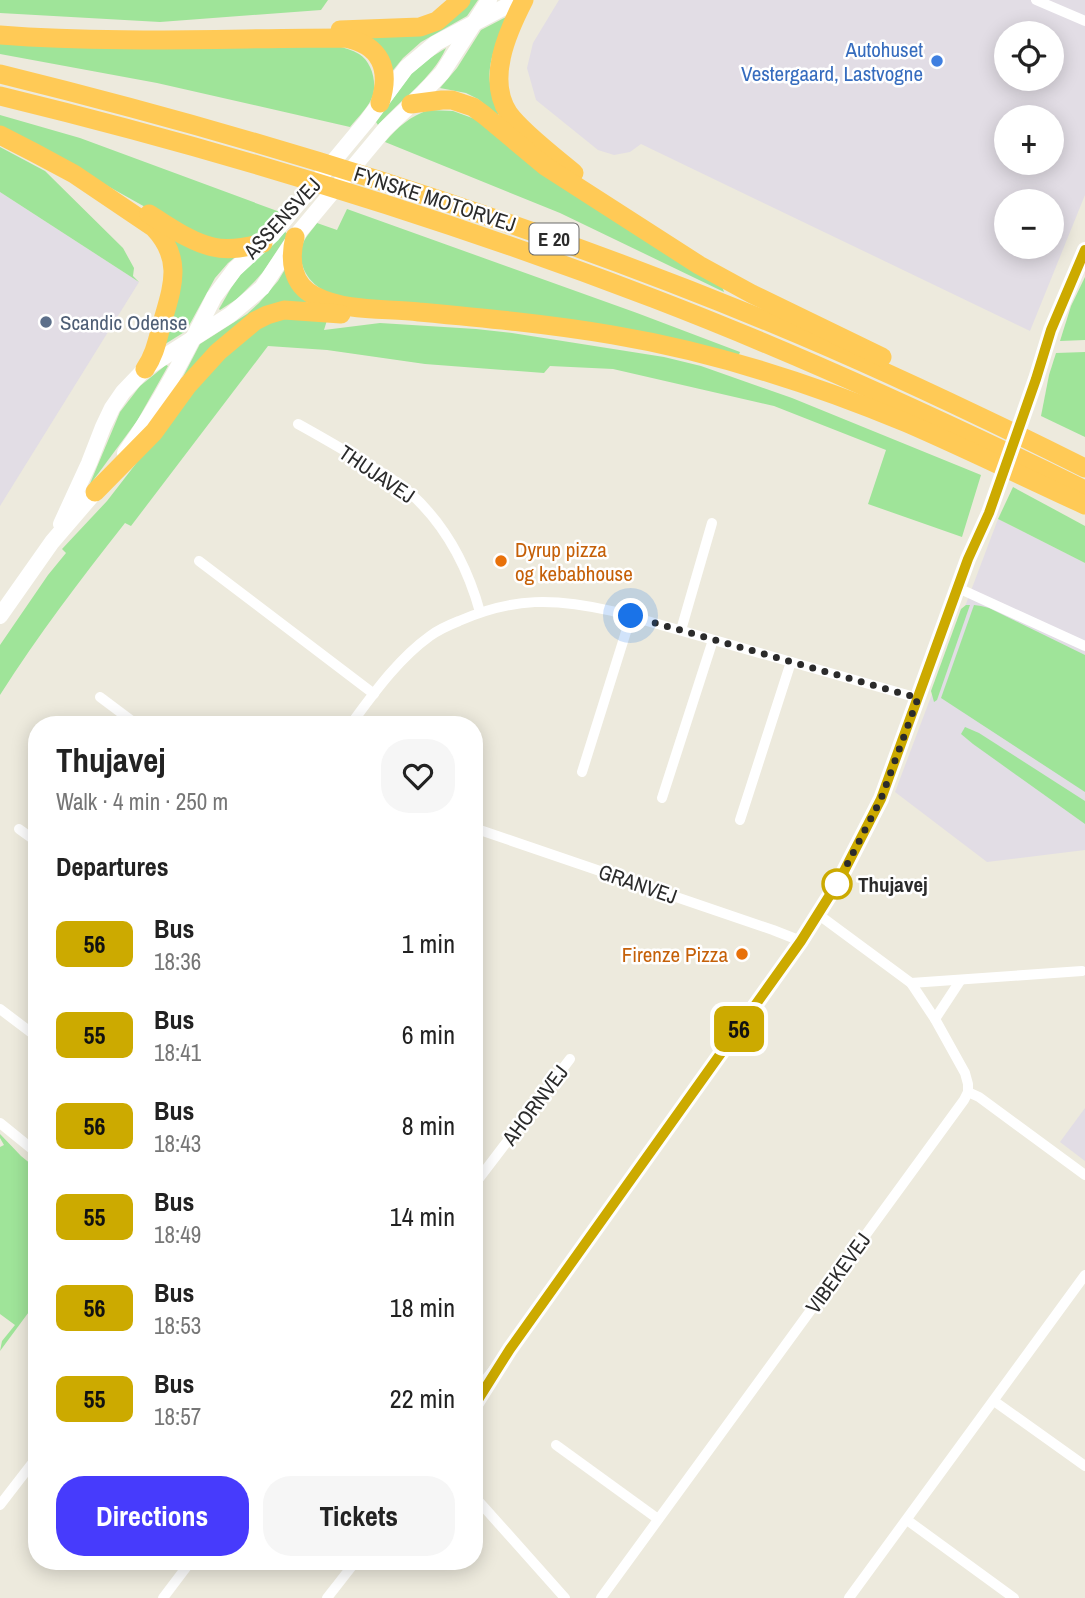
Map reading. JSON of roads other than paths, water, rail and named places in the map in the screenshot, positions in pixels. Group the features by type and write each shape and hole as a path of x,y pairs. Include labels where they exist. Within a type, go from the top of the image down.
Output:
{"highway":[{"path":"154,40 308,30 415,28 437,21 461,0"},
{"path":"524,0 500,63 498,85 503,103 518,124 619,213"},
{"path":"0,35 54,39 154,40 345,38 369,46 381,62 385,82 380,103"},
{"name":"FYNSKE MOTORVEJ","path":"0,74 180,120 305,156 545,235 774,324 883,371 1085,468"},
{"name":"FYNSKE MOTORVEJ","path":"0,96 297,176 540,257 765,343 959,429 1085,490"},
{"path":"411,104 452,100 473,107 545,166 699,265 752,294 909,370 991,421"},
{"path":"0,135 202,243 224,248 263,243"},
{"path":"74,174 154,228 164,239 170,252 172,290 155,351 145,369"},
{"path":"292,231 292,258 296,279 309,293 326,301 356,307 416,311 614,335 702,355 807,385 907,423 1085,505"},
{"path":"95,492 154,432 188,385 218,352 250,324 267,315 290,310 545,326"}],"main road":[{"name":"ASSENSVEJ","path":"0,616 52,542 95,492 153,411 224,282 263,243 292,231 385,129 442,73 489,0"},
{"name":"ASSENSVEJ","path":"52,542 85,474 103,427 123,392 145,369 230,315 253,297 270,277 292,231 366,122 396,79 416,58 436,43 518,0"}],"street":[{"path":"1037,0 1085,21"},
{"path":"483,1383 510,1349 801,941 840,879 881,799 968,559 989,513 1051,330 1085,250"},
{"name":"THUJAVEJ","path":"298,424 407,490 426,509 456,549 480,612"},
{"path":"681,630 712,523"},
{"path":"199,561 374,694"},
{"path":"958,588 1085,646"},
{"path":"357,716 409,653 431,635 480,612 513,604 545,601 577,603 631,616 918,698"},
{"path":"582,772 631,616"},
{"path":"662,799 713,640"},
{"path":"740,820 791,662"},
{"path":"100,697 125,716"},
{"path":"19,829 28,836"},
{"name":"GRANVEJ","path":"483,831 801,941"},
{"path":"819,915 911,983 965,1073 968,1092 979,1097 1085,1175"},
{"path":"911,983 1082,971"},
{"path":"935,1019 960,981"},
{"path":"0,1009 28,1030"},
{"name":"AHORNVEJ","path":"483,1173 570,1059"},
{"name":"VIBEKEVEJ","path":"601,1598 968,1092"},
{"path":"0,1123 28,1144"},
{"path":"849,1598 1084,1279"},
{"path":"483,1392 510,1349"},
{"path":"994,1401 1085,1466"},
{"path":"556,1445 658,1519"},
{"path":"0,1505 28,1469"},
{"path":"483,1506 565,1598"},
{"path":"907,1520 1014,1598"},
{"path":"163,1598 184,1570"},
{"path":"327,1598 349,1570"}],"place":[{"name":"Autohuset Vestergaard, Lastvogne","path":"937,61"},
{"name":"Scandic Odense","path":"46,322"},
{"name":"Dyrup pizza og kebabhouse","path":"501,561"},
{"name":"Thujavej","path":"837,884"},
{"name":"Firenze Pizza","path":"742,954"}]}
